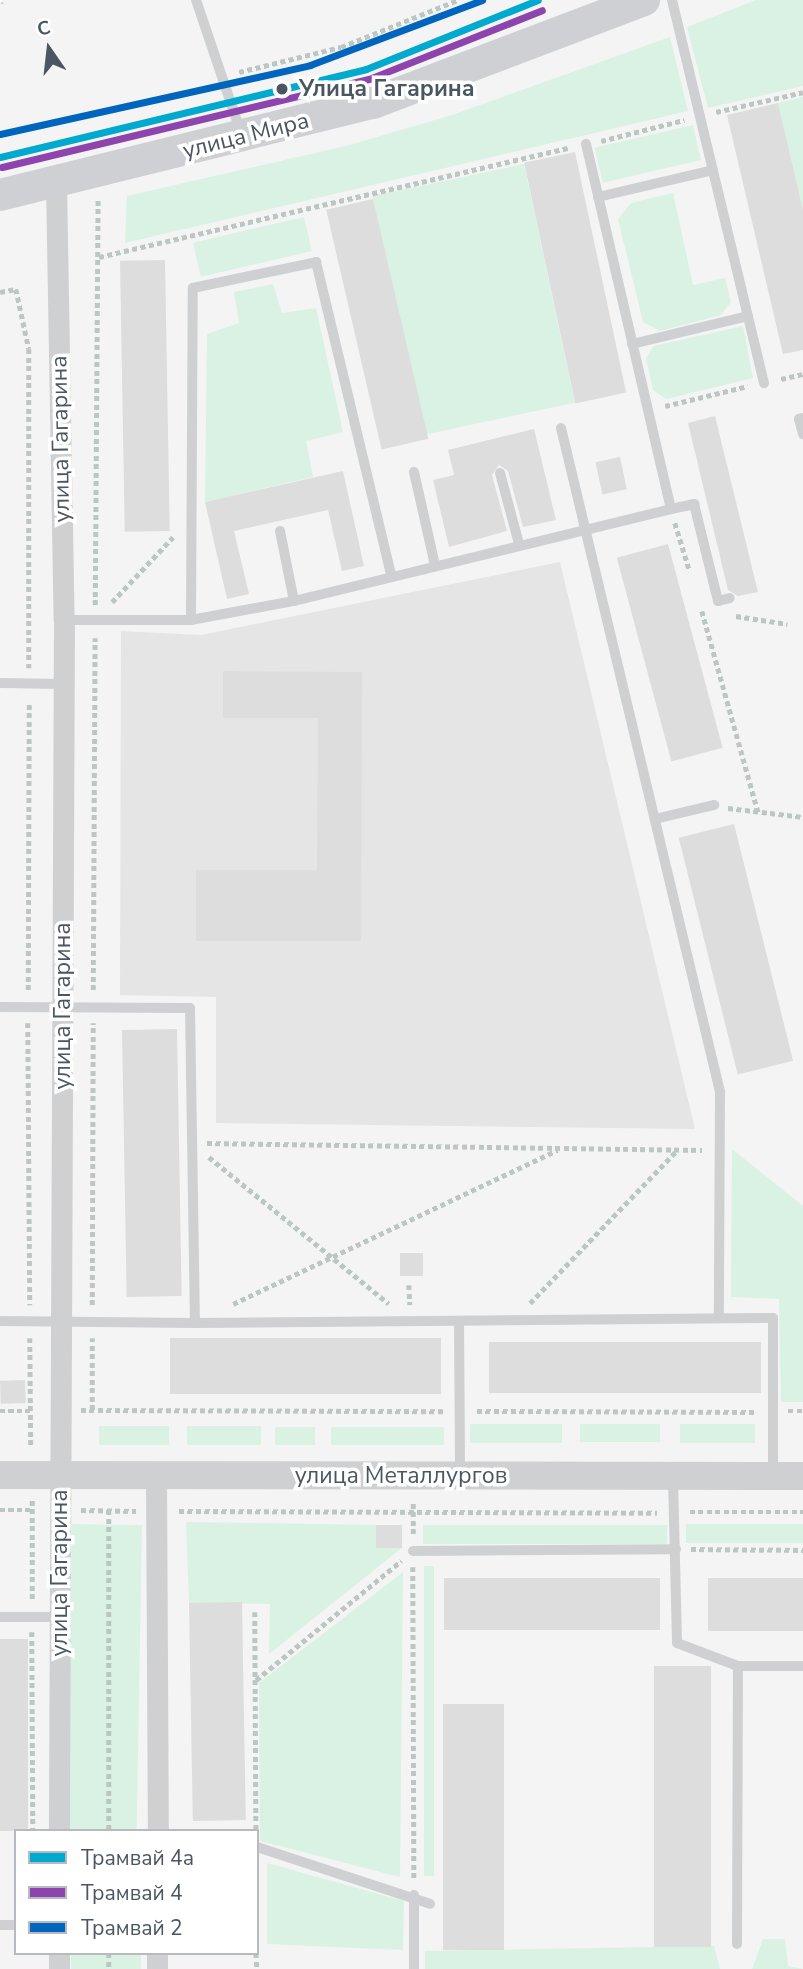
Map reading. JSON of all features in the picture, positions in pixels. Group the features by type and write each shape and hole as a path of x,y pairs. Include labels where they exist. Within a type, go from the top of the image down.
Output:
{"main road":[{"name":"улица Мира","path":"0,195 243,138 421,87 644,0"}],"street":[{"name":"улица Гагарина","path":"56,182 64,620 59,1829"},
{"name":"улица Металлургов","path":"0,1475 803,1476"},
{"path":"156,1476 158,1829"}],"lane":[{"path":"196,0 243,138"},
{"path":"672,0 764,383"},
{"path":"586,144 671,509"},
{"path":"598,197 713,170"},
{"path":"191,621 193,288 316,262 391,575"},
{"path":"632,344 748,316"},
{"path":"803,418 799,419 803,433"},
{"path":"561,428 720,1092 719,1318"},
{"path":"414,472 435,565"},
{"path":"500,473 519,544"},
{"path":"64,620 191,621 294,601 391,575 694,504 718,601 730,598"},
{"path":"279,531 294,601"},
{"path":"0,683 63,684"},
{"path":"655,819 714,805"},
{"path":"0,1007 190,1008 195,1323"},
{"path":"0,1321 195,1323 773,1318 773,1476"},
{"path":"459,1321 460,1477"},
{"path":"673,1475 677,1643 737,1666 803,1667"},
{"path":"413,1551 676,1549"},
{"path":"0,1617 60,1617"},
{"path":"737,1666 737,1944"},
{"path":"259,1848 414,1895 430,1904"},
{"path":"414,1895 414,1969"}],"path":[{"path":"239,72 341,47 458,0"},
{"path":"92,1410 99,257 803,92"},
{"path":"0,292 16,289 29,349 28,1007 33,1829"},
{"path":"647,410 803,373"},
{"path":"95,620 192,517"},
{"path":"701,611 759,815"},
{"path":"714,805 759,815 803,817"},
{"path":"192,1143 720,1150"},
{"path":"192,1143 410,1322"},
{"path":"195,1323 330,1256 561,1148"},
{"path":"513,1321 678,1150"},
{"path":"410,1285 410,1322"},
{"path":"0,1411 803,1411"},
{"path":"413,1476 414,1895"},
{"path":"0,1510 803,1512"},
{"path":"109,1510 109,1829"},
{"path":"676,1549 803,1550"},
{"path":"255,1680 413,1551"},
{"path":"255,1612 256,1829"}],"shaded area":[{"path":"560,562 695,1129 216,1123 216,997 120,995 121,631 201,635"}],"green space":[{"path":"756,0 803,0 803,86 708,108 687,27"},
{"path":"670,37 688,111 125,243 127,196 346,146 452,115"},
{"path":"803,97 803,210 778,103"},
{"path":"693,125 701,160 603,183 595,148"},
{"path":"524,164 575,403 423,435 372,196"},
{"path":"673,193 693,285 725,278 731,302 721,315 660,331 643,322 618,219 631,203"},
{"path":"304,217 312,251 201,277 193,243"},
{"path":"273,284 282,313 316,308 343,432 306,441 313,477 205,502 207,334 239,323 234,292"},
{"path":"743,326 753,378 666,399 653,390 646,358 654,346"},
{"path":"732,1149 803,1206 803,1402 781,1402 779,1299 731,1297"},
{"path":"470,1424 562,1424 562,1443 470,1443"},
{"path":"580,1424 660,1424 660,1442 580,1442"},
{"path":"680,1424 755,1424 755,1443 680,1443"},
{"path":"99,1426 169,1426 169,1445 99,1445"},
{"path":"187,1426 261,1426 261,1445 187,1445"},
{"path":"275,1427 315,1427 315,1445 275,1445"},
{"path":"331,1427 444,1427 444,1445 331,1445"},
{"path":"186,1522 376,1525 377,1547 403,1547 269,1654 270,1604 189,1603"},
{"path":"72,1524 142,1525 137,1829 67,1829"},
{"path":"686,1524 803,1524 803,1543 686,1543"},
{"path":"423,1525 667,1525 667,1544 423,1544"},
{"path":"424,1566 434,1566 434,1876 424,1876"},
{"path":"403,1572 400,1877 260,1841 259,1683"},
{"path":"267,1863 404,1901 403,1950 267,1944"},
{"path":"763,1939 785,1939 788,1966 803,1969 752,1969"},
{"path":"714,1946 720,1969 425,1969 425,1951"},
{"path":"71,1955 141,1955 141,1969 71,1969"}],"building":[{"path":"778,103 803,210 803,350 783,354 727,115"},
{"path":"575,152 626,393 575,403 524,163"},
{"path":"373,199 428,439 382,449 326,210"},
{"path":"165,260 170,531 125,532 120,261"},
{"path":"715,416 758,592 738,596 728,590 688,423"},
{"path":"534,429 556,520 523,527 508,471 499,465 492,475 507,531 449,547 433,480 454,475 448,450"},
{"path":"620,457 627,489 602,494 596,462"},
{"path":"343,471 364,566 342,571 328,510 234,531 249,594 227,599 205,502"},
{"path":"668,544 723,748 671,762 617,558"},
{"path":"223,671 362,672 361,941 196,941 196,870 317,870 318,718 223,718"},
{"path":"734,824 793,1061 738,1075 679,838"},
{"path":"177,1029 182,1296 127,1297 122,1030"},
{"path":"400,1253 423,1253 423,1276 400,1276"},
{"path":"170,1338 441,1338 441,1394 170,1394"},
{"path":"489,1342 761,1342 761,1393 489,1393"},
{"path":"25,1380 26,1403 1,1404 0,1381"},
{"path":"376,1525 402,1525 402,1548 376,1548"},
{"path":"444,1578 660,1578 660,1630 444,1630"},
{"path":"708,1578 803,1578 803,1631 708,1631"},
{"path":"242,1602 246,1820 193,1821 189,1603"},
{"path":"0,1639 28,1639 28,1829 14,1831 0,1831"},
{"path":"654,1666 711,1666 711,1947 654,1947"},
{"path":"443,1704 504,1704 504,1950 443,1950"}],"tram line":[{"name":"2","path":"0,134 310,65 482,0"},
{"name":"4а","path":"0,157 366,69 538,0"},
{"name":"4","path":"2,167 369,79 542,10"}],"place":[{"name":"Улица Гагарина","path":"282,89"}]}
